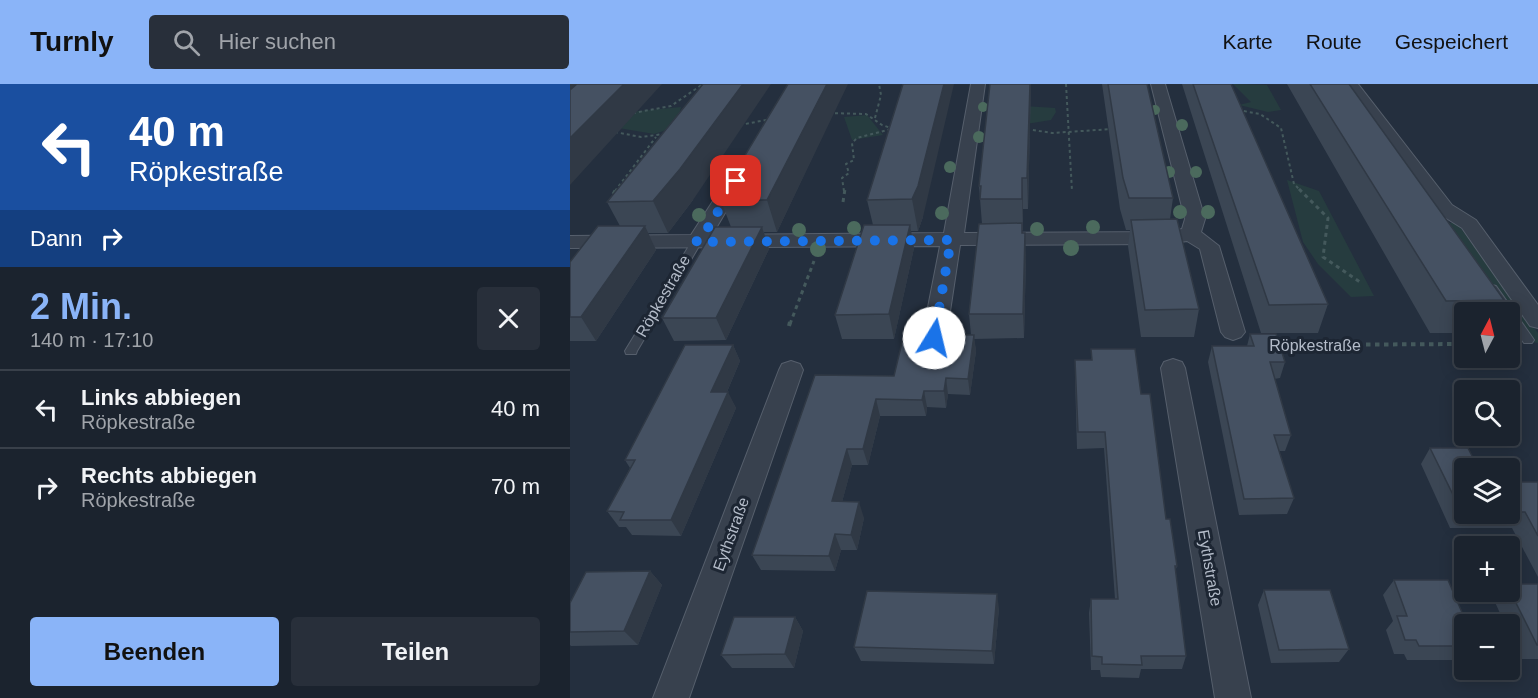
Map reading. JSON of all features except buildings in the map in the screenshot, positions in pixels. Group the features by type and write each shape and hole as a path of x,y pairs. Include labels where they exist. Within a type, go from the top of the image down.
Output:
{"street":[{"path":"934,338 951,240 957,224 978,84"},
{"path":"1158,84 1195,219 1191,234 1209,246 1233,333"},
{"path":"1350,84 1445,216 1468,224 1538,321"},
{"name":"Röpkestraße","path":"696,242 712,222 747,160"},
{"name":"Röpkestraße","path":"570,242 1167,238 1191,234"},
{"name":"Eythstraße","path":"1173,368 1233,698"},
{"name":"Eythstraße","path":"671,698 791,370"}],"lane":[{"name":"Röpkestraße","path":"631,351 696,242"},
{"path":"1486,281 1501,302"},
{"path":"1520,329 1528,340"}],"path":[{"path":"625,115 673,107 703,84"},
{"path":"875,118 881,95 879,84"},
{"path":"1066,84 1071,191"},
{"path":"828,113 866,114 891,129"},
{"path":"730,127 780,118"},
{"path":"843,202 845,186 842,178 849,172 846,164 854,160 852,143 857,138 891,129 903,129"},
{"path":"612,132 641,137 668,133"},
{"path":"613,194 657,136"},
{"path":"1294,184 1329,218 1323,257 1360,282"},
{"path":"789,326 816,255"},
{"name":"Röpkestraße","path":"1233,333 1257,345 1454,344"}],"green space":[{"path":"1233,84 1267,85 1281,110 1268,112 1239,105 1251,102"},
{"path":"1024,106 1055,108 1056,112 1051,120 1026,124"},
{"path":"681,107 677,124 683,125 654,134 595,124 607,114"},
{"path":"867,115 883,135 852,140 844,117"},
{"path":"1287,180 1319,191 1374,296 1351,297 1318,264 1303,242"},
{"path":"1432,223 1457,223 1515,302 1487,302"},
{"path":"1520,309 1538,333 1538,343 1520,340"}],"route":[{"path":"736,181 710,225 696,242 951,240 934,338"}]}
